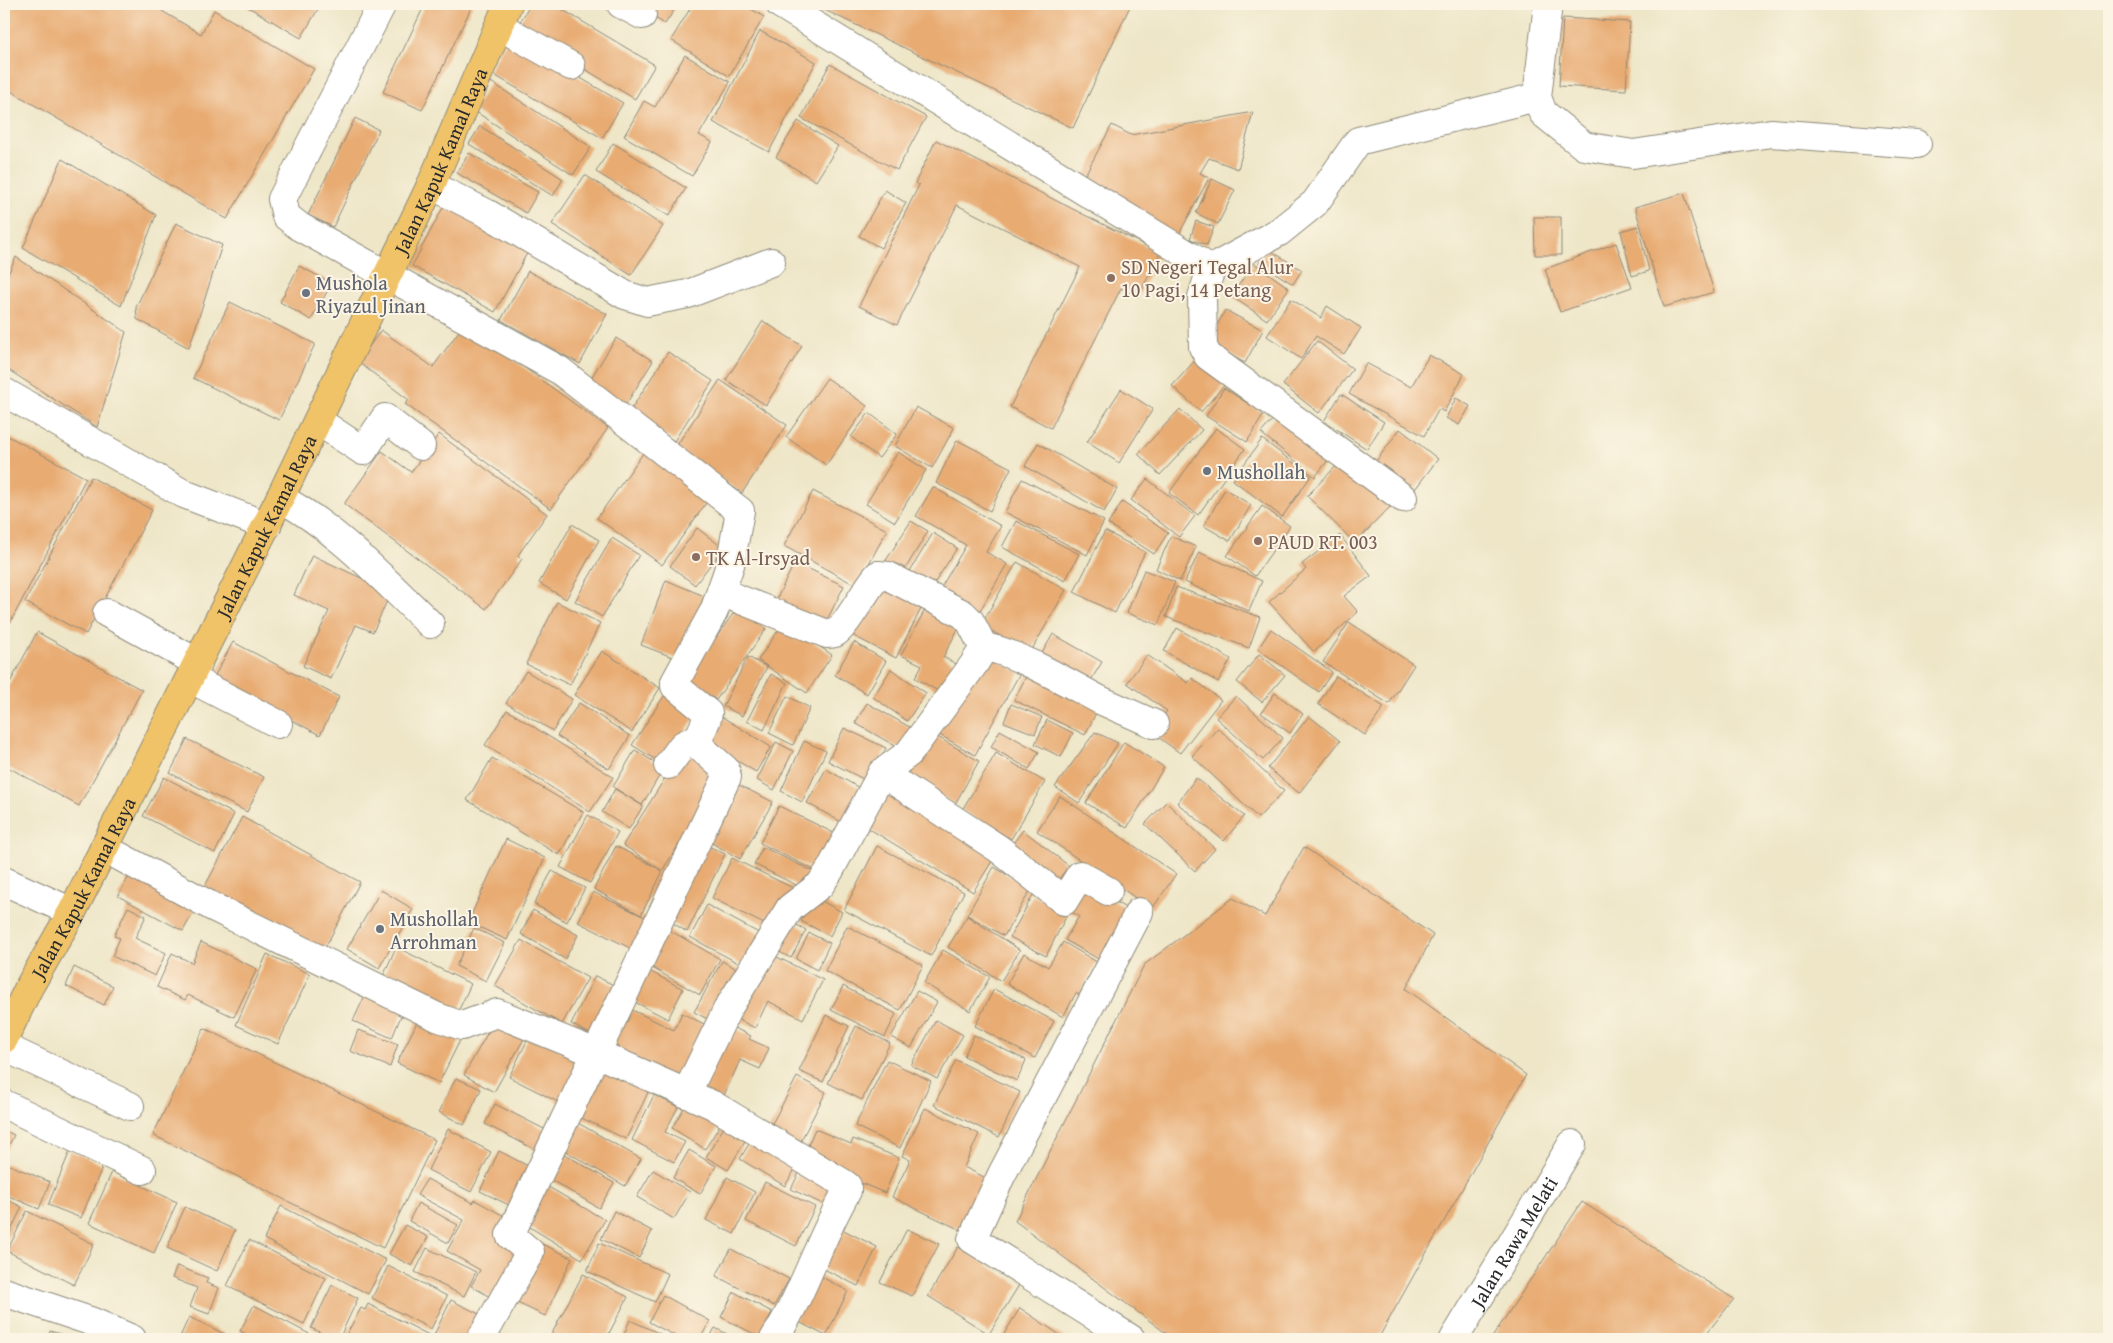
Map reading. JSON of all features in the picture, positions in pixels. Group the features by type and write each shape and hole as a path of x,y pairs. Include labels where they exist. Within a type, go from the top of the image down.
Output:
{"main road":[{"name":"Jalan Kapuk Kamal Raya","path":"4,1039 29,987 72,912 267,526 431,185 504,15"}],"street":[{"path":"382,4 282,199 286,216 300,227 559,370 740,510 730,565 714,611 675,682 678,690 708,713 698,738 701,748 725,769 727,777 510,1235 530,1252 481,1339"},
{"path":"780,4 1211,269"},
{"path":"1548,4 1537,97 1543,113 1584,146 1633,154 1772,133 1917,144"},
{"path":"504,15 571,66"},
{"path":"1403,498 1208,356 1203,347 1202,298 1211,269 1279,232 1315,203 1358,141 1537,97"},
{"path":"431,185 488,214 625,296 647,302 688,294 771,262"},
{"path":"4,392 184,494 267,526"},
{"path":"318,421 363,451 385,418 421,446"},
{"path":"280,498 304,511 358,555 430,624"},
{"path":"721,592 827,634 835,633 878,575 888,576 963,614 970,621 984,648"},
{"path":"107,613 278,724"},
{"path":"984,648 990,648 1040,669 1154,724"},
{"path":"686,1094 727,1010 790,908 820,885 882,773 909,753 984,648"},
{"path":"668,765 683,745 698,738"},
{"path":"882,773 999,849 1064,901 1080,875 1108,891"},
{"path":"104,848 213,907 437,1017 462,1026 497,1013 596,1053 713,1106 843,1182 847,1186 847,1191 830,1220 786,1321 774,1339"},
{"path":"4,882 72,912"},
{"path":"1131,1339 972,1239 1002,1174 1139,912"},
{"path":"4,1047 130,1106"},
{"path":"4,1104 142,1170"},
{"name":"Jalan Rawa Melati","path":"1454,1339 1572,1144"},
{"path":"4,1292 93,1322 132,1339"}],"building":[{"path":"4,4 150,4 201,34 214,10 314,69 227,219 4,87"},
{"path":"243,4 321,4 301,38"},
{"path":"425,4 473,4 422,110 383,92"},
{"path":"531,4 553,4 655,65 635,99 516,28"},
{"path":"632,4 678,4 665,24"},
{"path":"693,4 743,4 764,17 729,76 671,40"},
{"path":"812,4 1131,4 1073,128"},
{"path":"1563,18 1630,22 1626,90 1559,86"},
{"path":"760,31 816,62 769,152 713,122"},
{"path":"509,36 623,103 602,138 489,72"},
{"path":"685,55 730,82 699,135 712,142 692,176 624,136 644,101 655,107"},
{"path":"830,64 926,117 897,170 801,118"},
{"path":"491,82 591,147 573,175 473,110"},
{"path":"1253,112 1238,169 1209,158 1200,173 1209,178 1178,236 1080,184 1112,125 1131,135"},
{"path":"355,118 379,130 333,227 308,215"},
{"path":"798,121 838,146 816,181 776,157"},
{"path":"480,126 563,179 553,196 469,144"},
{"name":"SD Negeri Tegal Alur 10 Pagi, 14 Petang","path":"936,140 1160,253 1138,297 1121,288 1051,428 1010,407 1080,267 957,205 897,325 859,306 919,185 915,183"},
{"path":"613,143 686,188 669,216 596,172"},
{"path":"469,153 538,192 526,213 457,173"},
{"path":"62,159 156,215 121,306 23,248"},
{"path":"585,175 663,226 631,275 552,224"},
{"path":"1212,179 1235,190 1218,224 1196,213"},
{"path":"885,190 906,203 881,248 859,236"},
{"path":"1684,193 1714,292 1664,307 1635,207"},
{"path":"447,200 531,246 495,312 412,266"},
{"path":"1534,217 1561,217 1561,255 1535,255"},
{"path":"1196,221 1214,227 1207,245 1190,239"},
{"path":"176,223 222,245 189,348 137,319 136,307"},
{"path":"1638,226 1649,271 1632,276 1621,231"},
{"path":"1616,243 1632,287 1560,312 1545,269"},
{"path":"1268,249 1302,270 1293,284 1259,263"},
{"path":"16,257 126,332 97,427 4,367 4,283"},
{"path":"1254,263 1289,288 1267,320 1231,296"},
{"name":"Mushola Riyazul Jinan","path":"299,266 332,283 311,320 280,302"},
{"path":"528,271 607,314 580,364 501,320"},
{"path":"1291,299 1321,318 1327,306 1361,328 1344,354 1316,336 1301,359 1267,336"},
{"path":"230,302 315,344 279,420 193,378"},
{"path":"1225,310 1263,330 1245,363 1208,343"},
{"path":"763,321 802,346 766,405 726,380"},
{"path":"464,324 608,428 551,509 405,404 409,400 358,362 381,330 433,367"},
{"path":"616,338 653,361 623,409 586,386"},
{"path":"1317,341 1353,369 1319,413 1283,385"},
{"path":"668,352 713,381 674,441 630,411"},
{"path":"1429,355 1464,374 1444,412 1439,409 1424,436 1349,394 1366,363 1411,387"},
{"path":"1198,357 1227,382 1201,412 1172,386"},
{"path":"827,378 867,406 826,465 786,437"},
{"path":"720,380 787,425 742,493 675,448"},
{"path":"1224,388 1264,414 1247,442 1206,416"},
{"path":"1121,389 1153,409 1119,463 1087,442"},
{"path":"1341,394 1384,422 1367,449 1324,421"},
{"path":"1456,398 1470,406 1459,425 1446,418"},
{"path":"916,407 954,428 932,468 895,446"},
{"path":"1180,409 1202,430 1160,475 1138,454"},
{"path":"1280,411 1333,454 1315,477 1261,433"},
{"path":"869,413 897,434 879,458 851,437"},
{"name":"Mushollah","path":"1216,428 1245,449 1198,515 1169,493"},
{"path":"1400,429 1438,459 1409,497 1371,468"},
{"path":"4,434 86,478 10,623 4,619"},
{"path":"439,434 547,514 518,555 522,559 486,609 344,504 382,451 411,472"},
{"path":"1262,439 1311,476 1282,517 1233,480"},
{"path":"957,440 1011,468 990,511 936,483"},
{"path":"1038,443 1117,489 1104,512 1025,466"},
{"path":"649,445 714,492 662,565 597,518"},
{"path":"898,452 926,470 895,522 866,504"},
{"path":"1344,458 1392,505 1355,543 1307,496"},
{"path":"91,477 152,510 86,634 25,602"},
{"path":"1022,479 1104,521 1087,555 1005,512"},
{"path":"1147,479 1195,516 1179,537 1131,500"},
{"path":"933,487 1001,526 986,552 1007,564 975,619 936,596 966,545 916,516"},
{"path":"1225,489 1251,505 1230,541 1204,526"},
{"path":"813,491 887,530 857,586 784,546"},
{"path":"1122,502 1168,533 1154,554 1108,524"},
{"name":"PAUD RT. 003","path":"1262,506 1290,526 1255,576 1227,556"},
{"path":"911,521 928,531 901,576 883,565"},
{"path":"1016,521 1079,554 1065,581 1002,547"},
{"path":"572,524 599,540 566,599 539,583"},
{"name":"TK Al-Irsyad","path":"697,528 723,548 695,585 670,566"},
{"path":"1105,531 1145,552 1115,613 1074,592"},
{"path":"933,533 957,548 930,590 907,576"},
{"path":"1340,535 1371,576 1344,596 1358,612 1314,652 1269,602 1306,569 1302,564"},
{"path":"1171,536 1196,547 1180,581 1156,569"},
{"path":"612,538 639,555 602,617 575,601"},
{"path":"1199,552 1262,581 1249,611 1185,582"},
{"path":"312,555 391,592 373,632 356,625 331,679 303,666 329,611 294,595"},
{"path":"795,562 844,586 823,628 774,604"},
{"path":"1017,562 1066,590 1030,653 981,625"},
{"path":"1144,570 1175,582 1158,625 1127,613"},
{"path":"666,580 704,596 680,660 641,645"},
{"path":"880,581 924,603 896,658 852,635"},
{"path":"1176,587 1260,617 1249,648 1166,617"},
{"path":"930,600 964,618 943,657 964,668 949,697 915,678 922,665 901,655"},
{"path":"557,602 600,623 570,685 526,664"},
{"path":"737,608 766,629 716,700 687,679"},
{"path":"784,622 832,655 807,693 758,660"},
{"path":"1349,622 1414,665 1389,704 1323,662"},
{"path":"1177,628 1231,659 1218,682 1164,651"},
{"path":"1271,629 1332,672 1319,692 1258,649"},
{"path":"37,632 142,690 79,806 4,765 4,694"},
{"path":"1053,634 1102,662 1085,690 1037,662"},
{"path":"233,642 339,697 320,735 213,679"},
{"path":"854,642 886,661 867,694 835,675"},
{"path":"602,651 660,688 632,732 574,695"},
{"path":"983,652 1020,673 975,755 938,734"},
{"path":"1259,654 1285,675 1262,702 1237,682"},
{"path":"1147,655 1188,683 1192,678 1221,700 1180,753 1151,732 1167,711 1127,683"},
{"path":"748,657 767,667 742,716 723,706"},
{"path":"1031,667 1101,703 1085,735 1014,700"},
{"path":"891,669 926,693 907,721 873,697"},
{"path":"526,671 572,699 553,731 506,703"},
{"path":"771,674 787,683 764,730 747,721"},
{"path":"1336,676 1384,707 1365,735 1318,704"},
{"path":"666,693 697,714 664,765 632,745"},
{"path":"1275,693 1303,714 1290,733 1261,713"},
{"path":"787,696 810,708 793,745 769,733"},
{"path":"1236,696 1283,738 1263,760 1216,718"},
{"path":"579,703 630,736 609,769 557,736"},
{"path":"867,703 915,730 904,751 855,723"},
{"path":"1011,704 1042,717 1035,734 1004,722"},
{"path":"507,710 613,777 590,812 485,745"},
{"path":"719,715 771,747 756,772 704,741"},
{"path":"1309,716 1340,741 1299,793 1268,768"},
{"path":"1047,720 1073,733 1061,757 1035,744"},
{"path":"844,728 886,748 869,782 828,761"},
{"path":"1218,728 1284,791 1258,818 1192,756"},
{"path":"1000,730 1039,752 1029,769 991,747"},
{"path":"1095,732 1118,743 1079,803 1055,787"},
{"path":"931,733 979,761 955,804 906,776"},
{"path":"187,739 264,777 247,812 170,773"},
{"path":"804,741 826,751 802,802 781,791"},
{"path":"776,742 793,751 774,790 757,780"},
{"path":"1124,742 1164,767 1127,828 1086,803"},
{"path":"684,748 724,773 662,871 623,845"},
{"path":"635,750 664,768 642,805 613,787"},
{"path":"996,753 1045,782 1011,839 962,810"},
{"path":"492,758 583,812 559,855 467,800"},
{"path":"826,769 863,790 845,824 807,803"},
{"path":"164,777 234,814 215,853 143,816"},
{"path":"1196,778 1244,816 1224,841 1177,803"},
{"path":"735,783 773,802 740,859 703,838"},
{"path":"887,786 997,853 973,892 863,825"},
{"path":"615,789 643,806 629,829 602,812"},
{"path":"1060,796 1176,874 1152,909 1037,831"},
{"path":"1166,802 1215,849 1195,871 1145,824"},
{"path":"779,806 842,837 824,875 760,843"},
{"path":"588,815 618,832 590,883 560,867"},
{"path":"242,817 360,882 322,953 204,888"},
{"path":"1023,830 1069,866 1053,886 1007,851"},
{"path":"506,839 545,858 507,940 468,922"},
{"path":"700,842 725,854 687,932 665,918"},
{"path":"616,846 663,871 641,915 594,889"},
{"path":"877,846 964,892 931,956 844,910"},
{"path":"763,847 812,871 804,889 754,864"},
{"path":"1304,847 1433,935 1406,989 1526,1075 1378,1339 1174,1339 1015,1221 1144,965 1233,898 1265,916"},
{"path":"732,858 793,888 774,929 712,898"},
{"path":"994,867 1031,889 1004,936 967,915"},
{"path":"133,869 198,904 183,931 118,896"},
{"path":"552,871 585,888 567,922 534,904"},
{"path":"1082,883 1131,911 1102,961 1065,940 1079,916 1067,910"},
{"name":"Mushollah Arrohman","path":"381,890 413,909 379,968 347,949"},
{"path":"593,892 655,922 640,953 578,922"},
{"path":"1033,895 1068,913 1046,956 1010,937"},
{"path":"814,897 842,912 830,936 801,921"},
{"path":"707,905 768,938 751,970 690,937"},
{"path":"128,907 146,916 135,938 166,953 155,976 112,956 120,938 114,936"},
{"path":"533,910 578,935 565,959 521,934"},
{"path":"967,916 1020,950 1001,981 948,947"},
{"path":"788,920 806,930 791,958 772,948"},
{"path":"662,926 720,959 700,995 642,962"},
{"path":"847,926 923,965 900,1010 825,971"},
{"path":"474,928 505,943 486,981 456,966"},
{"path":"809,933 830,943 817,970 796,959"},
{"path":"521,940 588,978 562,1024 495,986"},
{"path":"201,942 257,969 234,1017 188,995 185,1000 157,987 172,953 192,963"},
{"path":"1063,942 1097,962 1079,995 1076,993 1063,1017 1007,984 1024,953 1048,967"},
{"path":"396,947 471,984 455,1018 381,981"},
{"path":"943,950 990,977 970,1011 924,983"},
{"path":"767,952 823,980 803,1019 768,1001 755,1028 731,1016"},
{"path":"267,954 310,974 278,1044 236,1025"},
{"path":"722,961 744,973 717,1024 694,1012"},
{"path":"74,967 113,986 104,1005 66,986"},
{"path":"642,967 683,989 668,1019 625,997"},
{"path":"595,976 618,987 594,1036 571,1024"},
{"path":"843,986 896,1014 885,1037 831,1010"},
{"path":"368,989 405,1006 392,1038 353,1021"},
{"path":"994,989 1054,1021 1035,1058 975,1026"},
{"path":"917,991 937,1002 911,1048 891,1037"},
{"path":"626,1007 674,1030 682,1013 712,1028 687,1086 604,1046"},
{"path":"421,1014 463,1034 439,1083 397,1063"},
{"path":"826,1015 849,1026 823,1082 799,1071"},
{"path":"496,1018 526,1035 494,1092 464,1075"},
{"path":"936,1020 963,1035 937,1079 911,1065"},
{"path":"724,1023 751,1036 749,1039 769,1048 760,1069 740,1060 721,1102 694,1089"},
{"path":"856,1026 890,1043 862,1100 828,1083"},
{"path":"204,1028 435,1140 383,1248 153,1135"},
{"path":"358,1030 398,1044 390,1067 350,1051"},
{"path":"530,1035 583,1062 562,1104 509,1077"},
{"path":"974,1035 1026,1060 1017,1081 964,1056"},
{"path":"887,1060 931,1081 900,1148 855,1126"},
{"path":"956,1060 1020,1092 999,1137 934,1105"},
{"path":"597,1062 650,1088 626,1139 573,1114"},
{"path":"797,1077 826,1092 797,1148 767,1133"},
{"path":"456,1078 481,1089 464,1125 439,1112"},
{"path":"654,1095 678,1107 665,1132 685,1142 674,1162 632,1140"},
{"path":"688,1101 722,1122 705,1149 672,1128"},
{"path":"495,1104 550,1132 540,1152 485,1124"},
{"path":"925,1108 979,1134 964,1167 996,1183 971,1235 892,1197 910,1160 902,1156"},
{"path":"571,1119 641,1159 625,1186 555,1145"},
{"path":"727,1122 749,1134 728,1170 706,1157"},
{"path":"448,1129 491,1152 471,1192 428,1170"},
{"path":"815,1129 851,1144 853,1139 899,1158 885,1193 839,1174 804,1155"},
{"path":"4,1130 14,1135 4,1155"},
{"path":"753,1137 798,1164 785,1186 740,1159"},
{"path":"689,1150 716,1166 700,1194 673,1178"},
{"path":"70,1151 103,1165 81,1218 48,1205"},
{"path":"499,1151 536,1170 517,1209 480,1191"},
{"path":"559,1151 614,1183 599,1208 544,1176"},
{"path":"5,1163 50,1182 39,1209 4,1194"},
{"path":"802,1167 841,1189 827,1206 791,1189"},
{"path":"653,1170 690,1192 674,1219 637,1197"},
{"path":"112,1172 177,1202 154,1253 89,1223"},
{"path":"727,1177 755,1192 734,1234 706,1220"},
{"path":"427,1179 473,1203 475,1200 513,1221 525,1250 498,1301 471,1286 480,1270 447,1251 464,1220 417,1195"},
{"path":"765,1182 815,1207 796,1246 746,1221"},
{"path":"545,1185 605,1220 582,1259 523,1223"},
{"path":"4,1198 22,1207 4,1245"},
{"path":"1582,1202 1734,1299 1702,1339 1491,1339"},
{"path":"418,1203 458,1225 448,1243 409,1221"},
{"path":"281,1206 386,1260 368,1294 264,1239"},
{"path":"185,1207 235,1230 217,1271 167,1248"},
{"path":"27,1211 94,1244 74,1285 7,1251"},
{"path":"614,1211 652,1231 639,1258 601,1239"},
{"path":"405,1225 428,1237 412,1266 389,1254"},
{"path":"834,1225 877,1247 858,1286 814,1264"},
{"path":"907,1229 939,1244 912,1296 880,1282"},
{"path":"249,1240 326,1278 304,1324 227,1286"},
{"path":"538,1242 572,1258 545,1316 511,1300"},
{"path":"599,1243 668,1274 655,1302 587,1271"},
{"path":"958,1247 1019,1285 989,1334 928,1296"},
{"path":"427,1248 476,1272 464,1296 415,1272"},
{"path":"731,1249 789,1279 774,1306 716,1276"},
{"path":"177,1266 208,1278 206,1283 219,1288 209,1314 190,1307 197,1288 172,1278"},
{"path":"388,1266 447,1296 431,1329 372,1298"},
{"path":"583,1274 628,1297 606,1339 549,1339"},
{"path":"818,1275 848,1291 826,1336 795,1320"},
{"path":"332,1285 358,1298 339,1339 334,1339 311,1328"},
{"path":"734,1292 772,1312 760,1337 721,1317"},
{"path":"663,1295 710,1321 700,1339 681,1339 649,1322"},
{"path":"451,1300 485,1317 474,1339 432,1339"},
{"path":"368,1304 429,1335 427,1339 344,1339 361,1308 365,1310"},
{"path":"254,1305 319,1339 256,1339 240,1331"},
{"path":"1020,1308 1066,1339 1001,1339"},
{"path":"189,1317 231,1337 230,1339 179,1339"},
{"path":"630,1320 667,1337 665,1339 622,1339"},
{"path":"715,1328 737,1339 709,1339"},
{"path":"50,1331 77,1339 48,1339"}],"place":[{"name":"SD Negeri Tegal Alur 10 Pagi, 14 Petang","path":"1111,278"},
{"name":"Mushola Riyazul Jinan","path":"306,293"},
{"name":"Mushollah","path":"1207,471"},
{"name":"PAUD RT. 003","path":"1258,541"},
{"name":"TK Al-Irsyad","path":"696,557"},
{"name":"Mushollah Arrohman","path":"380,929"}]}
